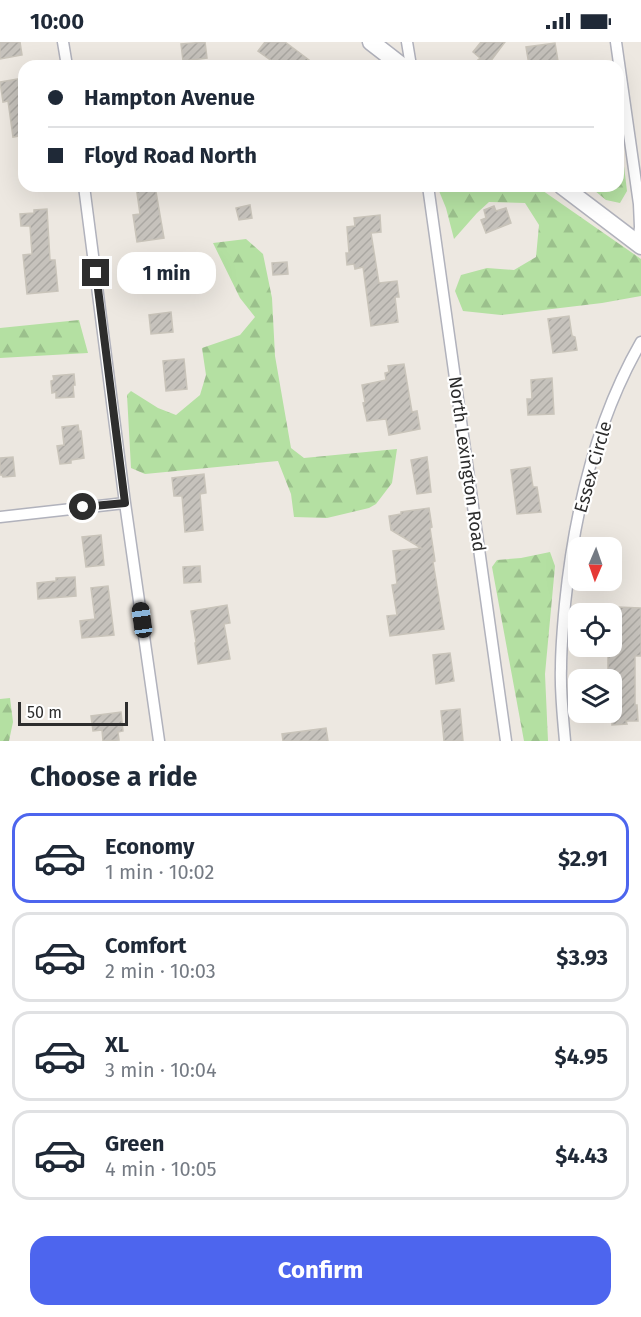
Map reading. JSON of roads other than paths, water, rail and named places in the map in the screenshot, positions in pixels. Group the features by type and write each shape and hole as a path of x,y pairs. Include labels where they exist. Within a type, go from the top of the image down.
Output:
{"street":[{"path":"63,42 66,60"},
{"path":"371,42 394,60"},
{"path":"407,42 410,60"},
{"path":"616,42 619,60"},
{"path":"624,98 639,204 639,245"},
{"path":"85,192 125,503 159,741"},
{"name":"North Lexington Road","path":"429,192 506,741"},
{"path":"569,192 639,245"},
{"name":"Essex Circle","path":"565,741 561,700 561,657 574,534 587,477 604,424 641,342"},
{"path":"0,517 125,503"}]}
